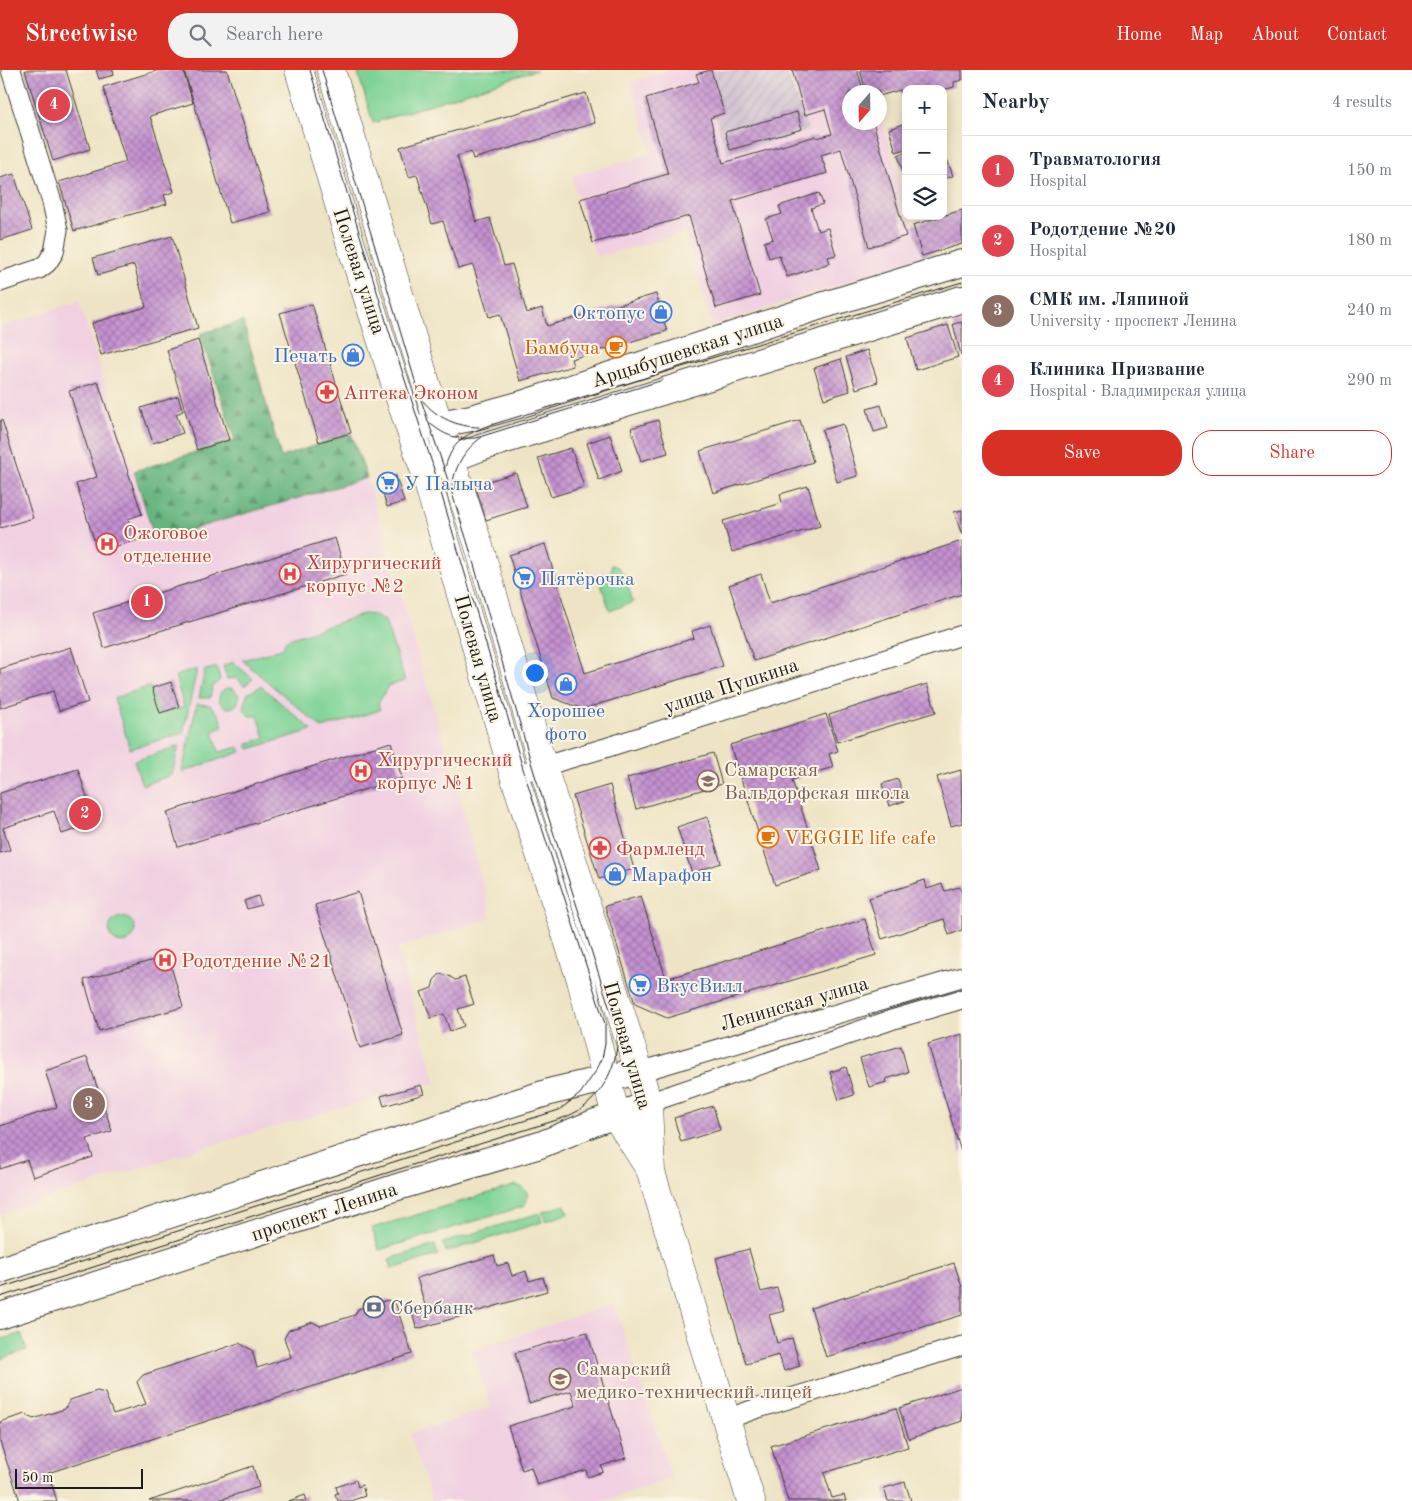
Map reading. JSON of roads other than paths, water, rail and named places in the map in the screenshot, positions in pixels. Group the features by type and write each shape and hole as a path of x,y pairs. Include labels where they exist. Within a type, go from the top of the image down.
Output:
{"main road":[{"name":"Полевая улица","path":"299,70 351,245 424,469 514,775 581,980 616,1116 651,1172"},
{"name":"Полевая улица","path":"331,70 639,1071 648,1105 651,1172"},
{"name":"Арцыбушевская улица","path":"411,430 471,418 522,404 821,306 962,263"},
{"name":"Арцыбушевская улица","path":"424,469 480,448 962,299"},
{"path":"0,1270 514,1103 553,1091 639,1071"},
{"name":"проспект Ленина","path":"0,1316 394,1188 540,1145 596,1122 648,1105"},
{"path":"651,1172 751,1501"}],"street":[{"path":"0,282 39,269 46,263 54,252 58,230 52,202 11,70"},
{"name":"улица Пушкина","path":"514,775 962,635"},
{"name":"Ленинская улица","path":"639,1071 962,977"},
{"path":"648,1105 663,1098 882,1023 962,998"},
{"path":"727,1419 962,1346"}],"tram line":[{"path":"0,1288 559,1110 580,1094 602,1059 605,1044 605,1024 524,772 433,466 389,331 310,70"},
{"path":"0,1297 563,1118 579,1111 592,1100 605,1083 614,1062 617,1031 533,769 468,544 419,394 322,70"},
{"path":"444,471 453,448 463,438 484,427 962,282"},
{"path":"427,421 450,436 476,438 663,380"},
{"path":"423,401 441,417 463,425 479,427"},
{"path":"452,489 455,473 465,453 482,437"}],"place":[{"name":"Клиника Призвание","path":"54,105"},
{"name":"Октопус","path":"661,312"},
{"name":"Бамбуча","path":"616,347"},
{"name":"Печать","path":"353,355"},
{"name":"Аптека Эконом","path":"327,392"},
{"name":"У Палыча","path":"388,483"},
{"name":"Ожоговое отделение","path":"107,544"},
{"name":"Хирургический корпус №2","path":"290,574"},
{"name":"Пятёрочка","path":"524,578"},
{"name":"Травматология","path":"147,602"},
{"name":"Хорошее фото","path":"566,684"},
{"name":"Хирургический корпус №1","path":"361,771"},
{"name":"Самарская Вальдорфская школа","path":"708,781"},
{"name":"Родотдение №20","path":"85,814"},
{"name":"VEGGIE life cafe","path":"768,837"},
{"name":"Фармленд","path":"600,848"},
{"name":"Марафон","path":"615,874"},
{"name":"Родотдение №21","path":"165,960"},
{"name":"ВкусВилл","path":"640,985"},
{"name":"СМК им. Ляпиной","path":"89,1104"},
{"name":"Сбербанк","path":"374,1307"},
{"name":"Самарский медико-технический лицей","path":"560,1379"}]}
